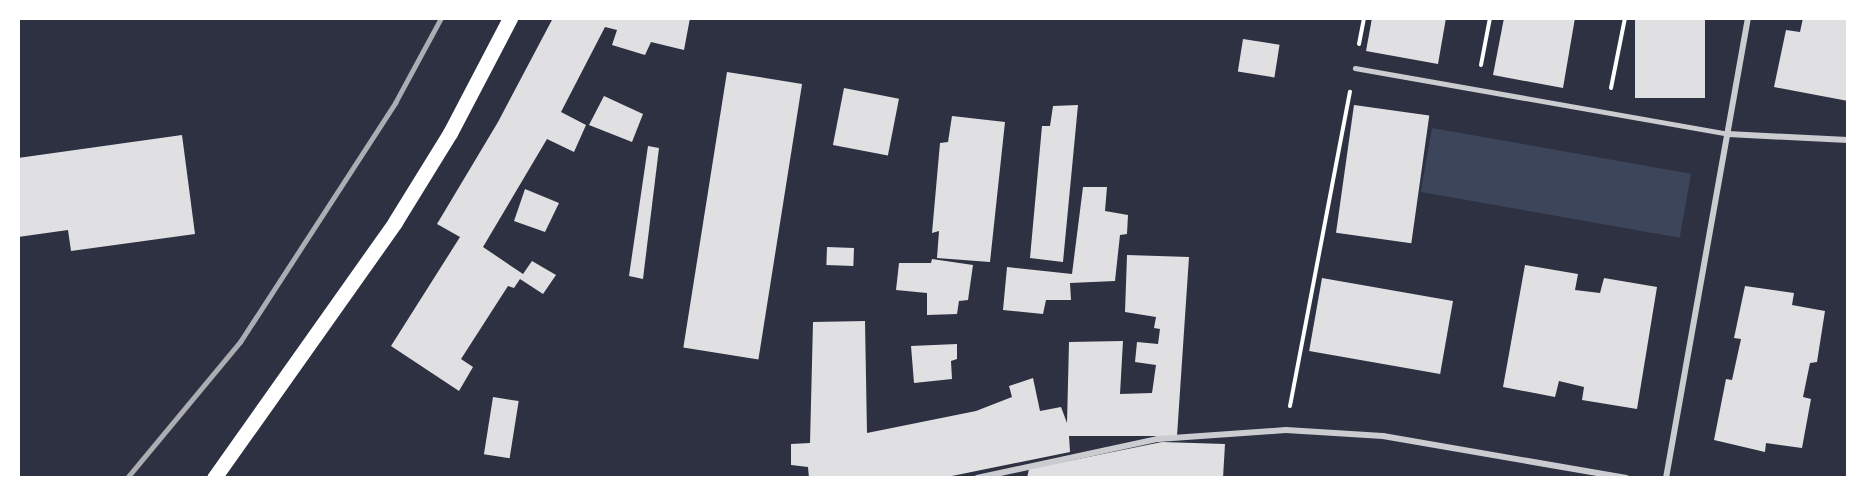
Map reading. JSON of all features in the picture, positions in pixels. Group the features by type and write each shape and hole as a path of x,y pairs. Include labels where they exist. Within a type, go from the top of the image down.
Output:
{"main road":[{"path":"214,478 396,222 450,133 510,18"}],"street":[{"path":"1666,478 1748,18"},
{"path":"1728,134 1848,140"},
{"path":"976,478 1158,439 1286,430 1383,436 1626,478"}],"lane":[{"path":"1355,68 1728,134"}],"path":[{"path":"1286,430 1364,18"},
{"path":"1477,89 1490,18"},
{"path":"1606,112 1625,18"}],"shaded area":[{"path":"1432,128 1691,174 1680,238 1421,192"}],"building":[{"path":"553,18 690,18 684,50 651,42 645,55 612,45 617,30 605,27 561,112 586,125 574,152 547,139 483,247 523,274 532,261 556,275 543,294 520,279 514,288 508,286 461,359 473,367 459,391 391,346 460,237 437,224 498,122"},
{"path":"1372,18 1446,18 1438,64 1366,51"},
{"path":"1504,18 1575,18 1563,88 1493,75"},
{"path":"1635,18 1705,18 1705,98 1635,98"},
{"path":"1803,18 1848,18 1848,101 1774,87 1786,30 1800,32"},
{"path":"1243,39 1280,45 1274,77 1238,72"},
{"path":"727,72 802,84 758,359 683,348"},
{"path":"844,88 899,99 888,156 833,145"},
{"path":"604,96 643,114 632,142 589,125"},
{"path":"1078,105 1063,262 1030,258 1042,126 1050,126 1053,106"},
{"path":"1354,105 1429,116 1411,243 1336,233"},
{"path":"952,116 1005,122 990,262 937,258 939,231 932,233 940,143 948,142"},
{"path":"182,135 195,234 71,251 68,230 18,237 18,158"},
{"path":"648,146 659,148 643,279 629,276"},
{"path":"1083,187 1107,187 1105,211 1128,215 1127,234 1120,235 1115,281 1070,283 1071,300 1046,300 1043,314 1003,310 1007,267 1072,274"},
{"path":"525,189 559,203 545,232 514,221"},
{"path":"827,247 854,248 853,266 826,265"},
{"path":"1127,255 1189,257 1177,436 1069,436 1070,452 942,478 809,478 808,467 791,465 791,444 810,443 813,322 865,321 867,433 976,411 1012,397 1009,386 1033,378 1040,411 1061,407 1067,423 1069,342 1123,341 1120,394 1152,393 1156,365 1135,362 1137,342 1158,344 1160,329 1154,328 1156,317 1125,312"},
{"path":"932,259 973,265 968,300 959,301 957,314 927,315 927,293 896,290 899,263 931,263"},
{"path":"1525,265 1578,274 1575,290 1600,293 1604,278 1657,287 1637,409 1582,400 1584,387 1559,381 1555,397 1503,387"},
{"path":"1322,278 1453,301 1440,374 1309,351"},
{"path":"1745,286 1794,293 1792,305 1825,311 1817,362 1810,363 1803,397 1811,399 1802,448 1766,443 1765,452 1714,440 1726,379 1732,380 1741,339 1734,338"},
{"path":"957,344 957,359 951,361 952,379 914,383 911,346"},
{"path":"493,397 519,401 510,458 484,454"},
{"path":"1162,442 1225,444 1223,478 1027,478 1029,469"}],"railway":[{"path":"127,478 240,342 395,103 441,18"}]}
